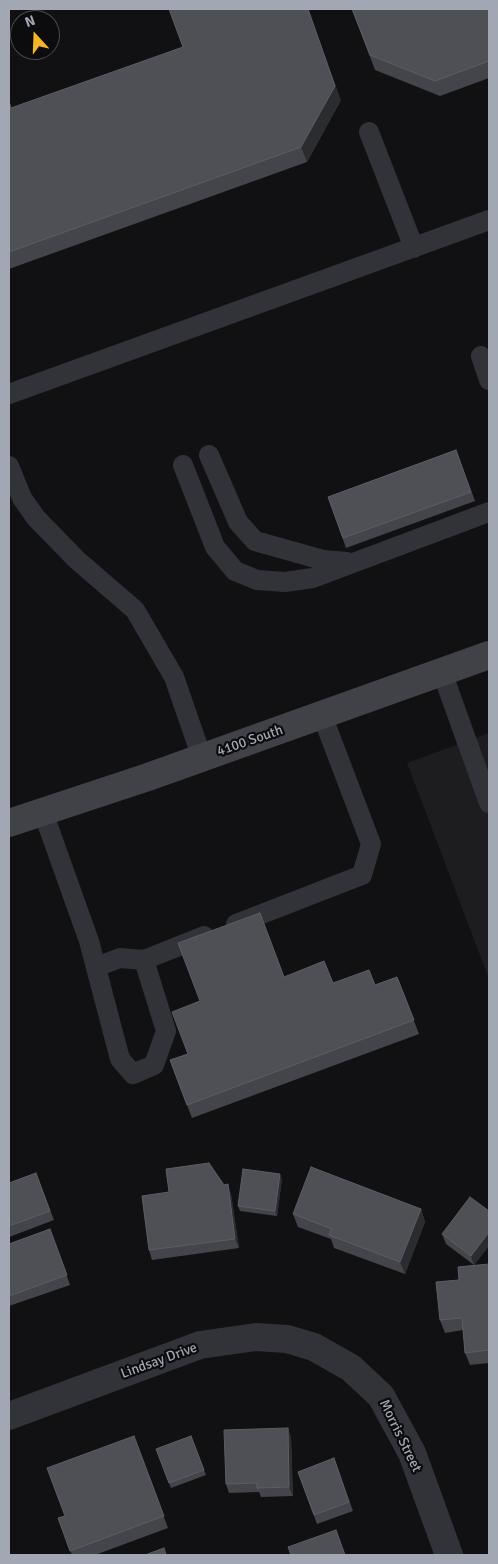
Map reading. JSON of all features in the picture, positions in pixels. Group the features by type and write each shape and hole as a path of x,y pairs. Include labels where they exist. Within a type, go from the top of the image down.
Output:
{"main road":[{"name":"4100 South","path":"9,823 202,758 489,655"}],"street":[{"name":"Lindsay Drive","path":"9,1416 200,1345 256,1338 287,1339 314,1347"},
{"name":"Morris Street","path":"314,1347 351,1368 381,1396 412,1453 449,1555"}],"lane":[{"path":"369,132 414,248"},
{"path":"9,394 489,220"},
{"path":"481,356 489,380"},
{"path":"209,455 238,522 255,541 323,560 352,562"},
{"path":"183,465 216,547 235,571 257,580 285,582 313,578 489,512"},
{"path":"9,466 22,498 36,518 77,560 135,610 174,677 202,758"},
{"path":"442,672 489,803"},
{"path":"96,968 120,958 144,960 362,875 371,844 322,715"},
{"path":"43,812 89,941 120,1059 133,1074 154,1065 166,1031 144,960"}],"shaded area":[{"path":"489,733 489,979 407,763"}],"building":[{"path":"169,9 308,9 335,86 301,147 9,252 9,101 11,108 183,47"},
{"path":"352,9 489,9 489,61 435,81 370,55"},
{"path":"456,450 471,492 343,538 328,497"},
{"path":"260,913 284,977 324,961 333,983 369,970 375,985 397,977 414,1020 187,1105 170,1060 188,1054 172,1012 200,1001 178,943"},
{"path":"209,1163 224,1185 228,1184 235,1239 149,1250 142,1196 169,1192 166,1169"},
{"path":"311,1167 421,1209 400,1262 329,1235 332,1229 293,1214"},
{"path":"243,1169 280,1174 275,1211 238,1206"},
{"path":"36,1173 50,1211 9,1226 9,1183"},
{"path":"470,1197 489,1211 489,1232 471,1256 442,1234"},
{"path":"50,1229 67,1275 9,1296 9,1244"},
{"path":"489,1264 489,1350 465,1353 462,1318 440,1320 436,1282 459,1280 458,1267"},
{"path":"288,1428 289,1487 257,1488 257,1483 226,1484 224,1430"},
{"path":"134,1436 164,1516 70,1551 58,1518 65,1516 47,1468"},
{"path":"191,1436 204,1470 169,1483 156,1449"},
{"path":"334,1458 349,1502 314,1515 298,1472"},
{"path":"336,1530 345,1555 291,1555 288,1547"},
{"path":"164,1548 166,1555 145,1555"}]}
